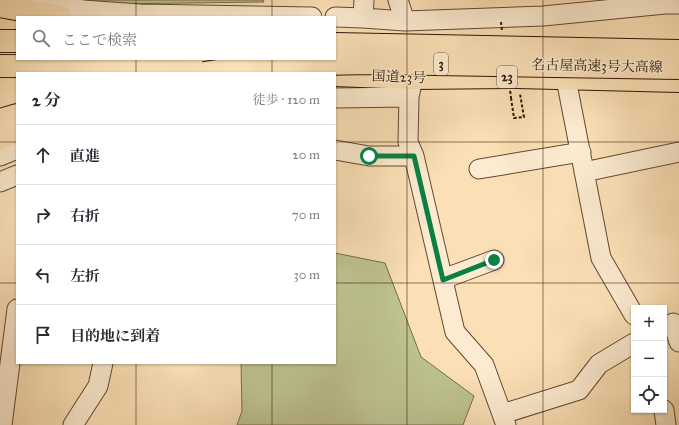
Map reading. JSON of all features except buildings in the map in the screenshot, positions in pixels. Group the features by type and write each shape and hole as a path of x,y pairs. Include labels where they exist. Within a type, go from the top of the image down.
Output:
{"highway":[{"path":"0,6 55,16"},
{"path":"336,40 679,45"},
{"path":"0,41 16,41"},
{"name":"名古屋高速3号大高線","path":"336,44 679,51"},
{"name":"名古屋高速3号大高線","path":"210,72 272,66 375,63 679,68"},
{"path":"0,66 162,67 276,72"},
{"path":"100,72 162,67"},
{"name":"国道23号","path":"336,75 411,87 514,88 566,79 679,81"},
{"path":"0,80 16,79"},
{"path":"644,80 679,86"},
{"path":"0,120 16,114"},
{"path":"0,138 16,132"}],"street":[{"path":"30,0 84,10 140,14 255,16"},
{"path":"398,0 405,21"},
{"path":"336,18 364,9 405,21 549,8 679,4"},
{"path":"566,79 601,258 631,310"},
{"path":"336,98 411,87 408,142 414,156 455,332 484,365 504,420 579,390 599,364 631,345"},
{"path":"0,111 16,114"},
{"path":"0,156 16,149"},
{"path":"336,150 369,156 414,156"},
{"path":"479,169 581,152"},
{"path":"584,172 679,152"},
{"path":"0,182 16,175"},
{"path":"443,280 494,260"},
{"path":"2,425 16,317"},
{"path":"672,324 679,342"},
{"path":"73,425 98,386 103,364"},
{"path":"664,413 666,425"}],"path":[{"path":"514,88 524,117 514,118 514,88"}],"green space":[{"path":"82,0 263,0 264,2 107,4"},
{"path":"336,253 385,263 421,357 474,396 463,425 237,425 242,411 241,364 336,364"}],"route":[{"path":"369,156 414,156 443,280 494,260"}]}
